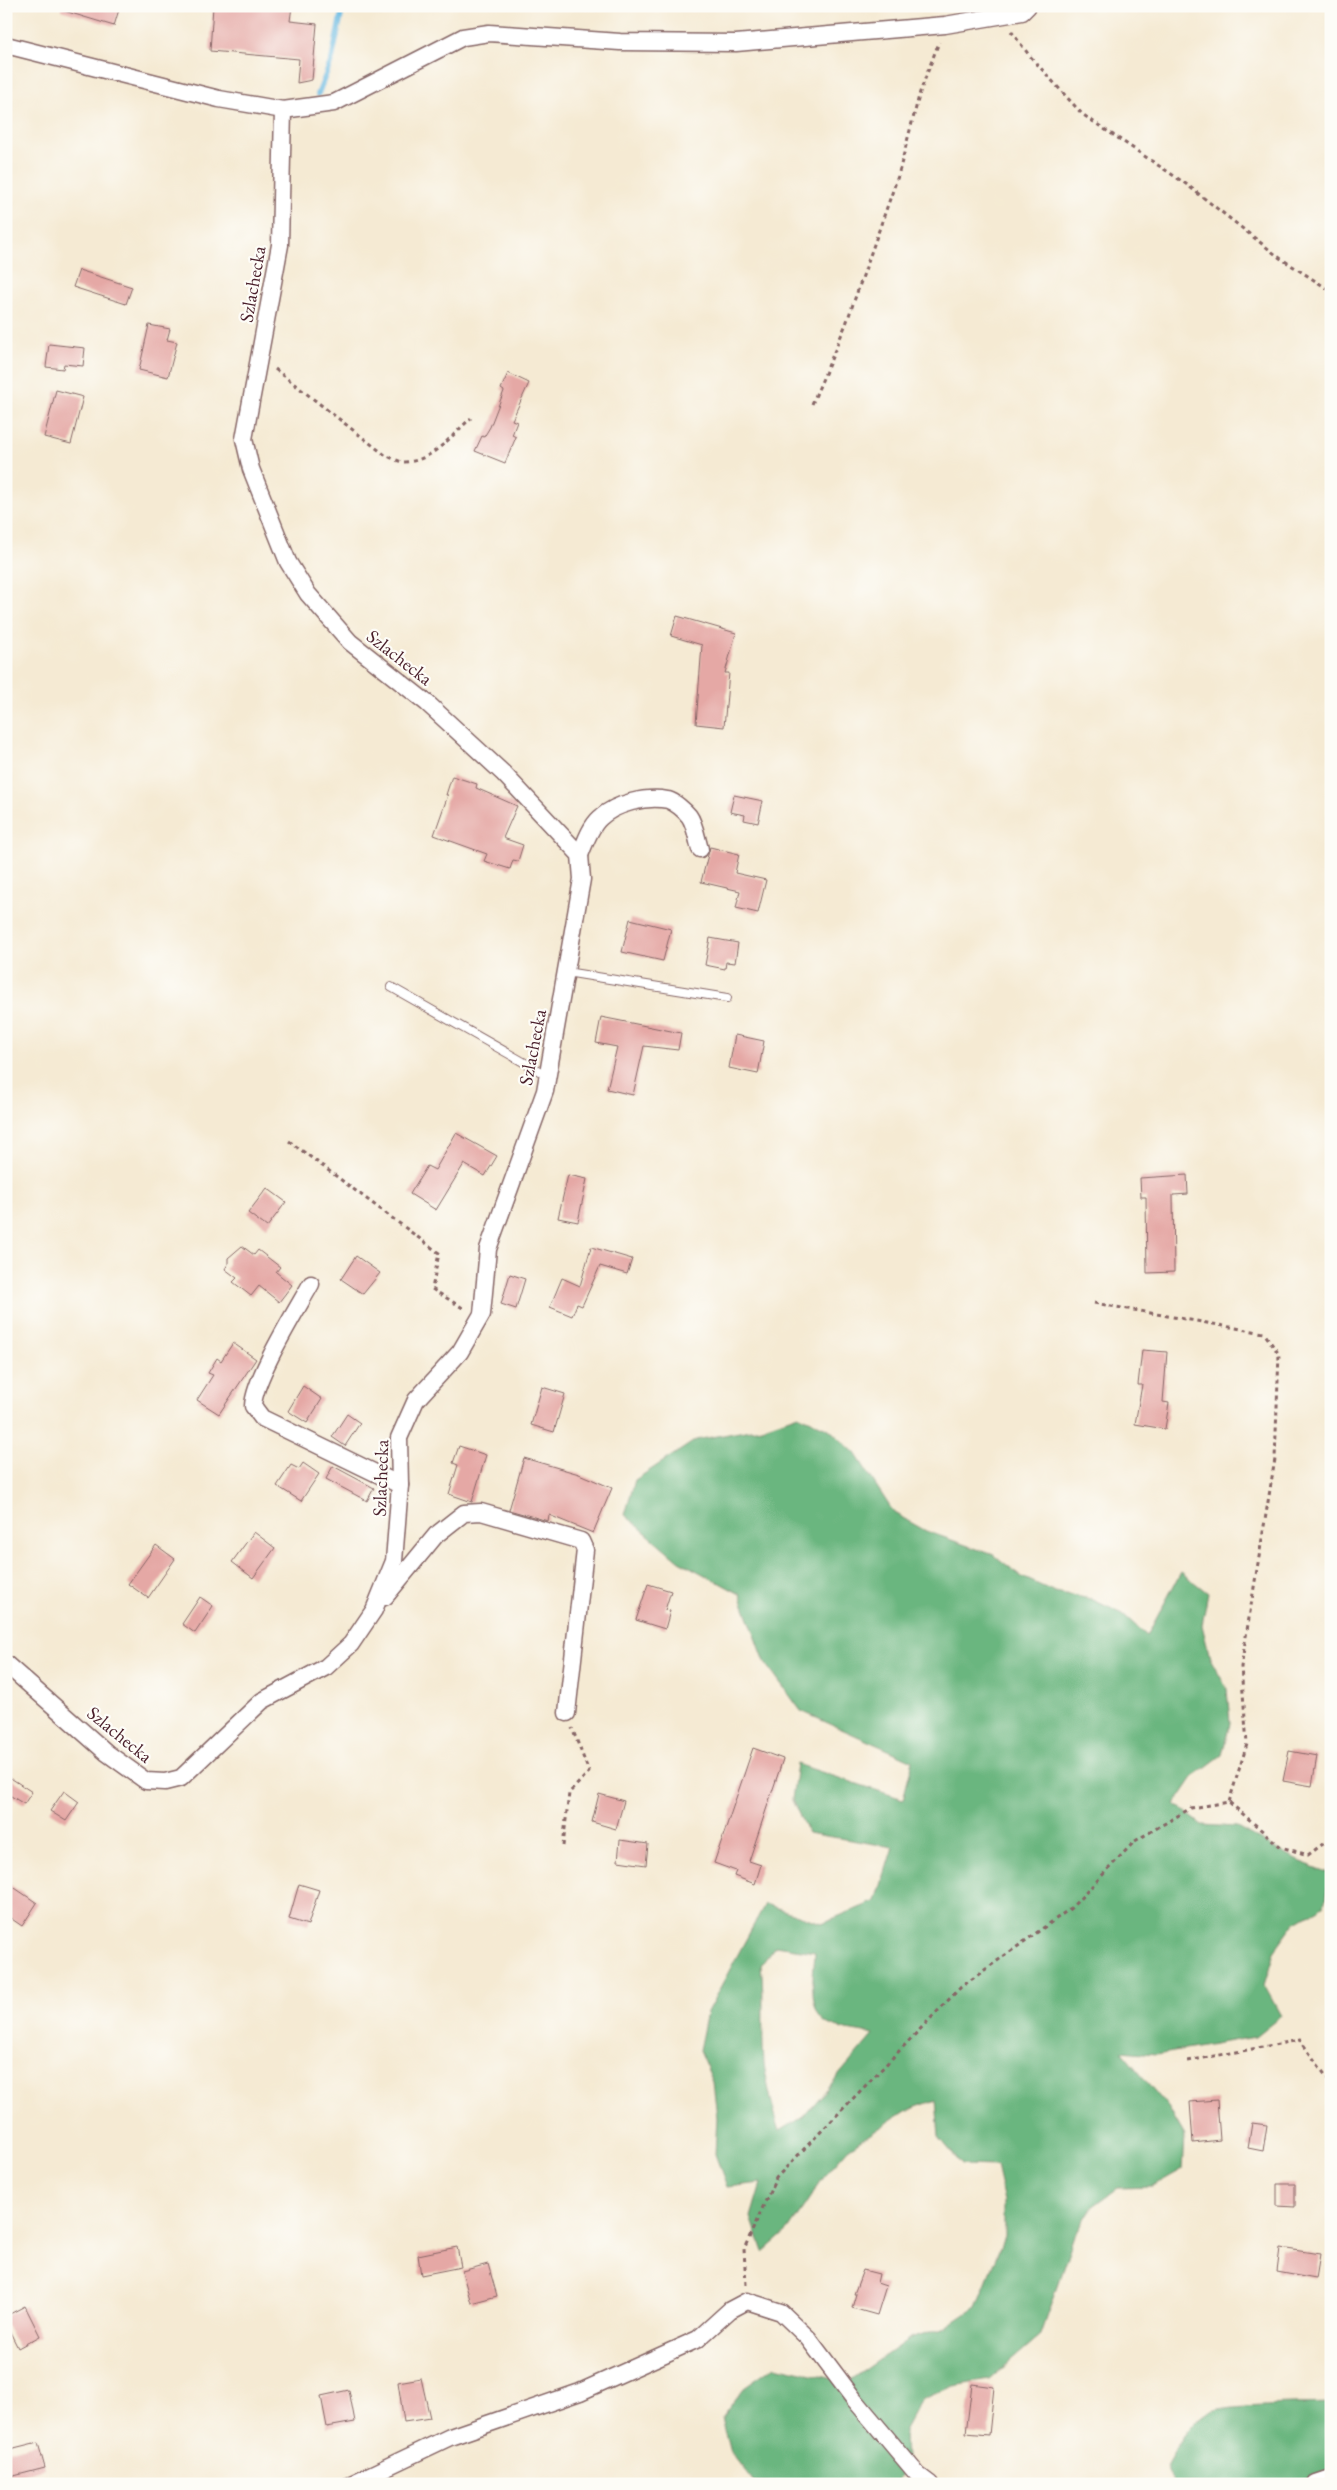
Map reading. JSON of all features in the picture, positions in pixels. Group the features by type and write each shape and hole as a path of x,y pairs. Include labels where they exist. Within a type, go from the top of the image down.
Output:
{"street":[{"path":"6,46 219,99 283,110 334,102 463,37 489,33 519,37 620,42 736,43 945,25 1022,12 1028,6"},
{"name":"Szlachecka","path":"6,1664 107,1752 146,1781 165,1782 182,1778 262,1701 326,1667 351,1644 374,1610 394,1561 400,1485 399,1438 416,1400 460,1352 482,1314 488,1249 535,1125 548,1076 582,880 580,855 496,767 427,703 350,642 308,594 288,562 251,469 244,439 280,245 283,110"},
{"path":"580,855 586,839 599,818 618,805 639,801 669,800 680,807 691,817 700,849"},
{"path":"310,1284 262,1375 253,1395 253,1406 262,1418 400,1485"},
{"path":"374,1610 436,1535 464,1513 481,1512 580,1541 585,1550 567,1713"},
{"path":"351,2484 450,2437 580,2392 698,2339 730,2310 747,2301 781,2312 808,2338 854,2400 918,2475 930,2484"},
{"path":"1316,2484 1331,2478"}],"lane":[{"path":"566,972 727,998"},
{"path":"391,987 548,1076"}],"path":[{"path":"1001,16 1029,55 1082,114 1186,184 1280,258 1331,291"},
{"path":"812,404 846,324 893,192 920,92 945,25"},
{"path":"259,356 385,455 402,462 416,460 431,454 471,418"},
{"path":"289,1141 440,1253 432,1288 479,1319"},
{"path":"1094,1303 1264,1333 1278,1354 1275,1458 1241,1667 1247,1744 1229,1802"},
{"path":"563,1846 569,1793 589,1772 567,1713"},
{"path":"747,2301 744,2249 776,2178 961,1987 1071,1908 1135,1841 1191,1808 1229,1802 1281,1847 1308,1855 1331,1838"},
{"path":"1188,2061 1300,2040 1331,2083"}],"green space":[{"path":"798,1415 829,1429 855,1453 894,1513 926,1531 994,1555 1022,1577 1055,1592 1091,1599 1123,1614 1147,1636 1181,1572 1208,1593 1202,1625 1210,1658 1227,1689 1230,1723 1222,1755 1194,1776 1175,1804 1202,1825 1237,1827 1298,1861 1330,1873 1324,1906 1295,1923 1274,1952 1264,1985 1281,2016 1255,2037 1156,2054 1121,2051 1168,2107 1185,2136 1183,2170 1153,2187 1118,2188 1092,2207 1075,2236 1041,2335 989,2380 953,2386 921,2400 905,2429 906,2464 896,2484 754,2482 731,2453 722,2417 744,2388 775,2366 848,2382 910,2338 946,2327 976,2307 1004,2237 1004,2201 996,2166 962,2165 939,2137 936,2100 905,2111 848,2149 826,2174 788,2230 763,2252 751,2217 761,2183 727,2187 715,2154 717,2118 713,2082 699,2050 707,2012 765,1904 822,1923 876,1901 893,1847 808,1833 792,1800 797,1764 903,1799 913,1761 801,1711 765,1662 740,1594 679,1561 625,1515 635,1480 696,1440 761,1428","holes":["775,1946 815,1952 813,1991 814,2001 821,2018 828,2024 839,2028 873,2035 803,2117 780,2131 770,2097 764,2063 761,1965"]},
{"path":"1331,2403 1331,2484 1174,2484 1166,2466 1190,2429 1209,2412 1230,2407"}],"building":[{"path":"61,6 120,6 114,26 61,10"},
{"path":"213,6 292,6 290,21 317,24 312,80 297,83 299,59 210,51"},
{"path":"79,270 132,287 126,304 73,287"},
{"path":"149,325 170,329 167,340 177,342 168,377 139,370"},
{"path":"49,344 85,348 83,366 64,364 63,369 46,367"},
{"path":"508,373 529,383 512,420 517,422 512,435 516,437 505,463 475,451 482,436 484,437 490,427 504,391 501,389"},
{"path":"56,390 83,397 71,444 44,437"},
{"path":"677,616 736,633 725,673 729,673 724,727 696,724 702,645 671,636"},
{"path":"452,776 477,784 476,788 517,806 503,838 523,845 518,861 513,860 510,869 484,861 487,854 434,835 448,795 446,795"},
{"path":"734,795 763,801 758,823 744,820 745,815 730,812"},
{"path":"710,847 739,854 735,873 766,880 758,913 736,908 740,891 701,882"},
{"path":"630,919 671,929 663,961 622,952"},
{"path":"710,938 738,943 735,963 726,962 725,969 705,965"},
{"path":"601,1017 681,1033 678,1050 644,1046 633,1095 607,1089 617,1047 596,1043"},
{"path":"735,1035 764,1041 758,1074 729,1068"},
{"path":"456,1133 497,1156 485,1176 464,1164 436,1210 410,1194 427,1166 435,1170"},
{"path":"568,1175 587,1179 578,1222 558,1218"},
{"path":"1187,1175 1188,1194 1173,1195 1174,1272 1147,1273 1146,1197 1141,1197 1140,1178"},
{"path":"267,1188 286,1202 267,1227 248,1213"},
{"path":"242,1246 254,1255 258,1250 280,1267 276,1272 292,1285 279,1302 259,1286 251,1296 233,1282 237,1278 225,1269 228,1264 228,1258"},
{"path":"591,1247 632,1259 627,1274 600,1266 582,1306 577,1304 572,1316 550,1307 562,1278 580,1286"},
{"path":"356,1256 380,1273 363,1294 341,1279"},
{"path":"510,1274 525,1279 516,1309 501,1304"},
{"path":"233,1343 256,1359 219,1414 197,1400 213,1375 208,1373 217,1358 221,1361"},
{"path":"1142,1350 1167,1352 1163,1402 1169,1403 1165,1429 1135,1424 1142,1385 1138,1385"},
{"path":"303,1386 322,1399 307,1423 288,1411"},
{"path":"542,1387 565,1394 554,1432 531,1425"},
{"path":"347,1414 360,1423 345,1446 332,1437"},
{"path":"459,1446 486,1455 472,1502 449,1494 458,1465 453,1463"},
{"path":"524,1458 579,1474 612,1488 593,1533 549,1515 548,1521 509,1510"},
{"path":"303,1463 319,1474 301,1501 277,1486 291,1465 299,1469"},
{"path":"333,1466 374,1488 367,1501 326,1479"},
{"path":"254,1532 275,1548 253,1578 232,1562"},
{"path":"156,1545 175,1559 148,1598 128,1584"},
{"path":"648,1584 671,1591 665,1610 670,1611 665,1629 636,1620"},
{"path":"200,1597 213,1606 195,1633 182,1624"},
{"path":"753,1748 783,1759 749,1861 761,1865 755,1884 734,1876 736,1871 714,1863"},
{"path":"1289,1751 1317,1756 1312,1786 1283,1781"},
{"path":"6,1775 32,1792 24,1804 6,1793"},
{"path":"64,1791 79,1802 66,1821 50,1811"},
{"path":"599,1794 624,1801 616,1829 592,1822"},
{"path":"620,1840 648,1844 646,1865 618,1861"},
{"path":"6,1882 37,1903 22,1926 6,1915"},
{"path":"299,1884 319,1890 308,1925 289,1919"},
{"path":"1217,2100 1220,2140 1193,2143 1190,2102"},
{"path":"1252,2123 1267,2125 1263,2151 1248,2148"},
{"path":"1277,2184 1295,2184 1295,2207 1277,2206"},
{"path":"457,2247 461,2267 421,2275 418,2255"},
{"path":"1280,2248 1320,2254 1316,2279 1277,2272"},
{"path":"488,2264 497,2296 471,2303 462,2271"},
{"path":"863,2270 879,2274 877,2283 886,2286 877,2315 852,2308 856,2294 854,2294"},
{"path":"25,2306 40,2336 18,2348 6,2324 6,2316"},
{"path":"421,2378 430,2418 404,2422 398,2382"},
{"path":"972,2384 994,2387 989,2435 966,2433"},
{"path":"349,2390 355,2422 327,2427 321,2396"},
{"path":"38,2443 45,2468 6,2478 6,2451"}],"waterway":[{"path":"318,94 332,59 343,6"}]}
